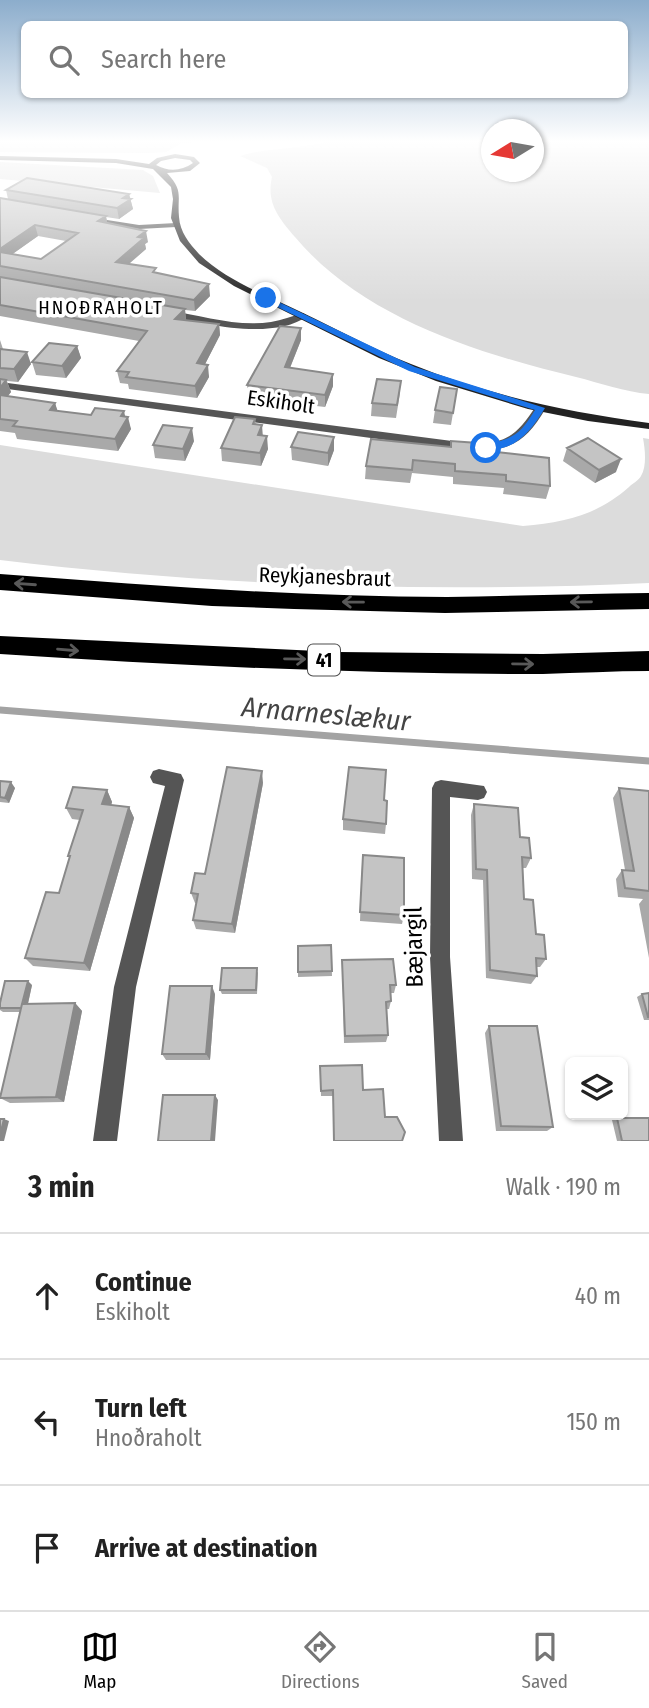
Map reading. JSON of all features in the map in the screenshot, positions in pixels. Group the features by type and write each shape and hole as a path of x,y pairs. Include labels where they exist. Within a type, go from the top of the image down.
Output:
{"highway":[{"name":"Reykjanesbraut","path":"0,582 212,598 445,606 649,601"},
{"name":"41","path":"0,645 96,653 245,658 544,664 649,661"}],"street":[{"path":"178,194 176,225 189,247 215,271 303,317 412,369 540,408 649,426"},
{"path":"79,217 139,227 176,225"},
{"path":"160,311 258,328 277,326 303,317"},
{"name":"Eskiholt","path":"0,385 475,448 516,440 528,430 540,408"},
{"path":"105,1141 125,987 176,779 159,777"},
{"name":"Bæjargil","path":"451,1141 440,957 441,788 478,792"}],"shaded area":[{"path":"271,194 649,194 649,394 538,367 462,344 388,311 354,290 323,265 295,237 279,217"},
{"path":"643,438 649,439 649,583 486,587 324,585 162,576 0,560 0,445 523,526 579,516 617,497 639,479 643,472"}],"building":[{"path":"32,194 129,194 123,198 131,199 117,208"},
{"path":"0,198 106,216 98,221 146,231 138,237 144,238 116,262 156,268 153,272 209,284 194,300 0,266 0,252 41,259 78,233 35,225 0,249"},
{"path":"0,277 185,309 175,319 219,324 197,363 208,365 195,386 126,377 129,372 117,371 147,331 0,305"},
{"path":"280,326 301,328 285,367 333,374 325,395 247,385"},
{"path":"49,343 77,346 62,366 32,362"},
{"path":"0,349 27,352 14,369 0,368"},
{"path":"377,379 401,381 397,405 372,403"},
{"path":"440,387 457,389 453,413 435,410"},
{"path":"0,395 55,403 50,410 91,415 95,408 124,411 121,416 128,417 115,439 13,426 17,421 0,419"},
{"path":"235,417 255,419 253,424 262,425 258,435 267,436 260,453 221,448"},
{"path":"163,425 192,428 183,449 153,445"},
{"path":"298,432 334,437 328,453 291,447"},
{"path":"588,438 621,459 599,470 567,448"},
{"path":"371,439 451,447 451,441 478,443 479,450 549,458 550,486 506,481 506,475 455,471 455,464 413,460 412,470 366,466"},
{"path":"227,767 262,771 232,924 193,920 198,894 191,893 195,873 205,874"},
{"path":"349,767 386,770 386,824 343,819"},
{"path":"0,781 11,782 5,798 0,797"},
{"path":"73,787 107,790 102,804 129,807 84,963 25,958 46,892 59,893 83,810 66,808"},
{"path":"619,788 649,791 649,891 625,888 622,870 634,871"},
{"path":"474,804 518,808 520,837 529,838 531,858 522,857 524,899 533,900 536,934 544,935 546,959 536,958 537,976 490,970 487,870 476,869"},
{"path":"363,855 404,858 404,915 360,912"},
{"path":"331,945 332,971 298,972 298,946"},
{"path":"393,959 396,985 390,985 391,1001 386,1002 388,1035 345,1036 342,960"},
{"path":"222,968 257,968 256,990 220,990"},
{"path":"5,981 28,981 21,1008 0,1008"},
{"path":"170,986 212,986 206,1054 162,1054"},
{"path":"649,993 649,1017 648,1017 642,994"},
{"path":"75,1003 56,1097 0,1098 22,1004"},
{"path":"489,1026 537,1026 553,1127 501,1126"},
{"path":"362,1065 363,1090 383,1089 385,1117 397,1117 405,1132 402,1141 334,1141 333,1090 321,1091 320,1066"},
{"path":"163,1095 215,1095 211,1141 158,1141"},
{"path":"649,1118 649,1141 622,1141 617,1120"},
{"path":"0,1119 4,1119 0,1135"}],"waterway":[{"name":"Arnarneslækur","path":"0,710 649,761"}],"district":[{"name":"HNOÐRAHOLT","path":"101,307"}],"route":[{"path":"266,298 412,369 540,408 528,430 516,440 486,448"}]}
